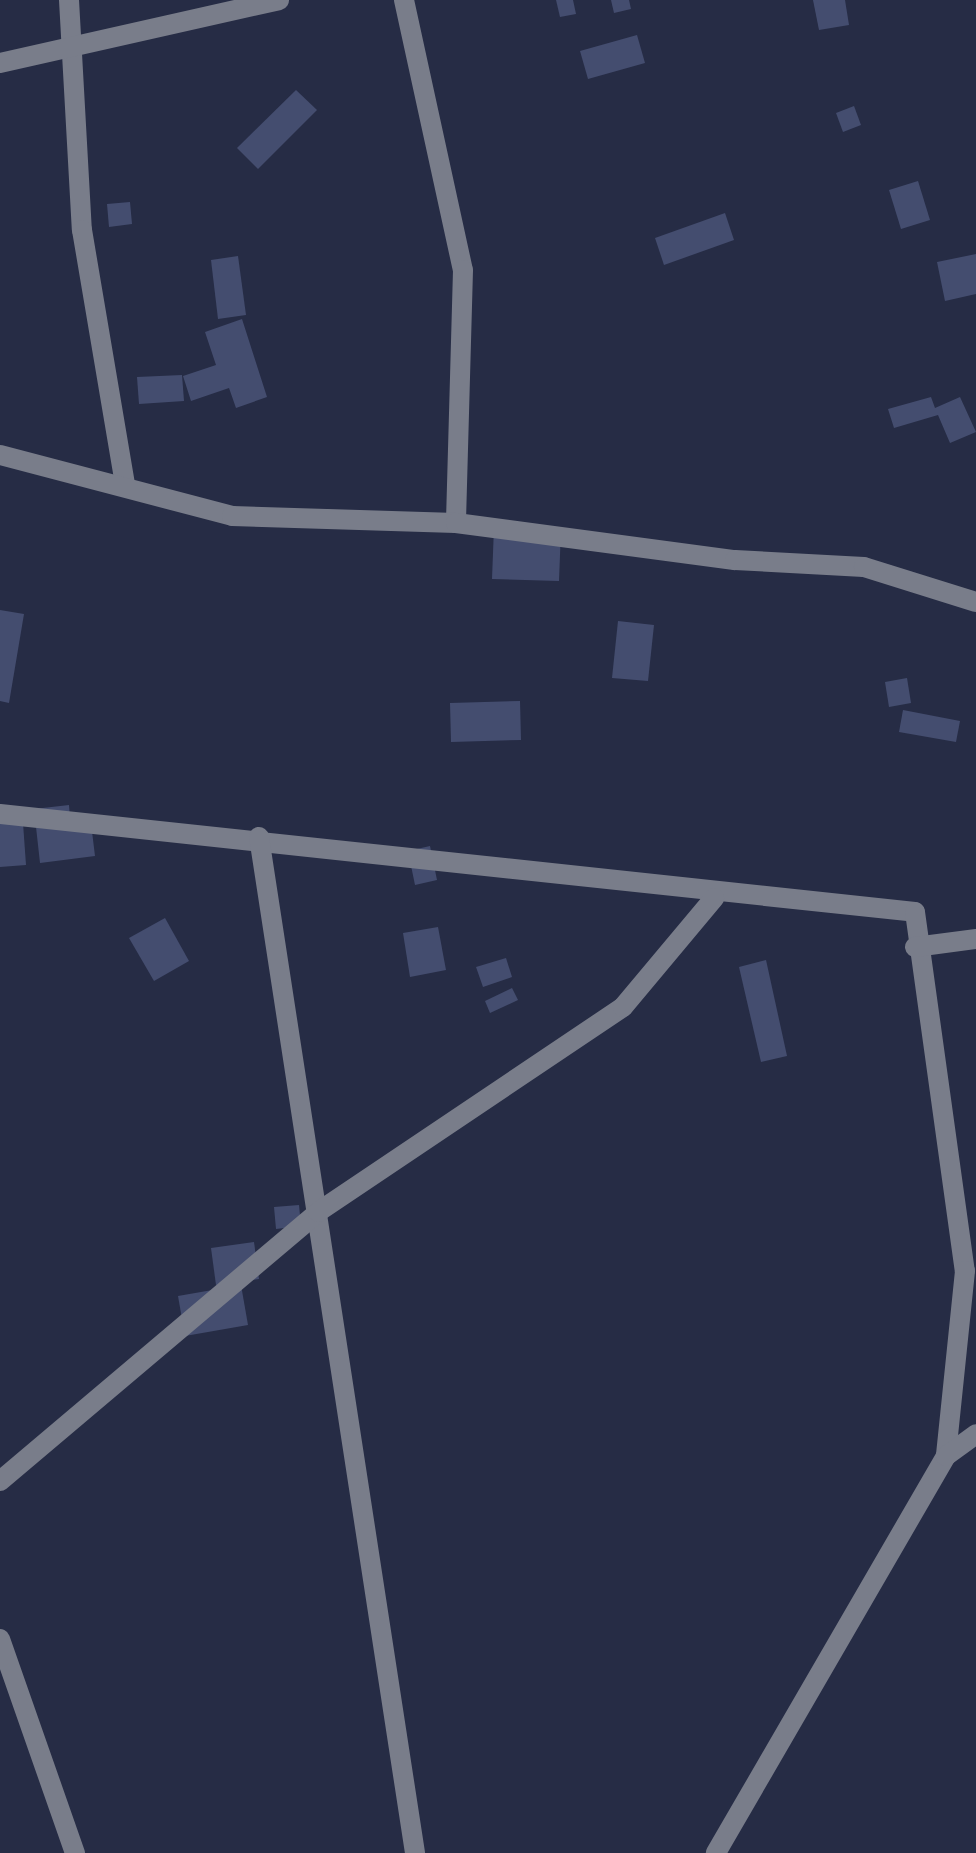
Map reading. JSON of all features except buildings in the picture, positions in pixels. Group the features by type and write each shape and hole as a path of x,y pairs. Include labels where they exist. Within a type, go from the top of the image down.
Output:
{"street":[{"path":"69,0 82,230 126,486"},
{"path":"0,63 279,0"},
{"path":"404,0 462,270 456,523"},
{"path":"0,455 232,516 456,523 735,560 864,568 976,602"},
{"path":"0,814 260,837 714,898 915,912 915,947 965,1272 946,1456"},
{"path":"260,837 414,1853"},
{"path":"0,1482 318,1212 623,1007 714,898"},
{"path":"915,947 976,939"},
{"path":"716,1853 946,1456 976,1434"},
{"path":"0,1640 75,1853"}]}
